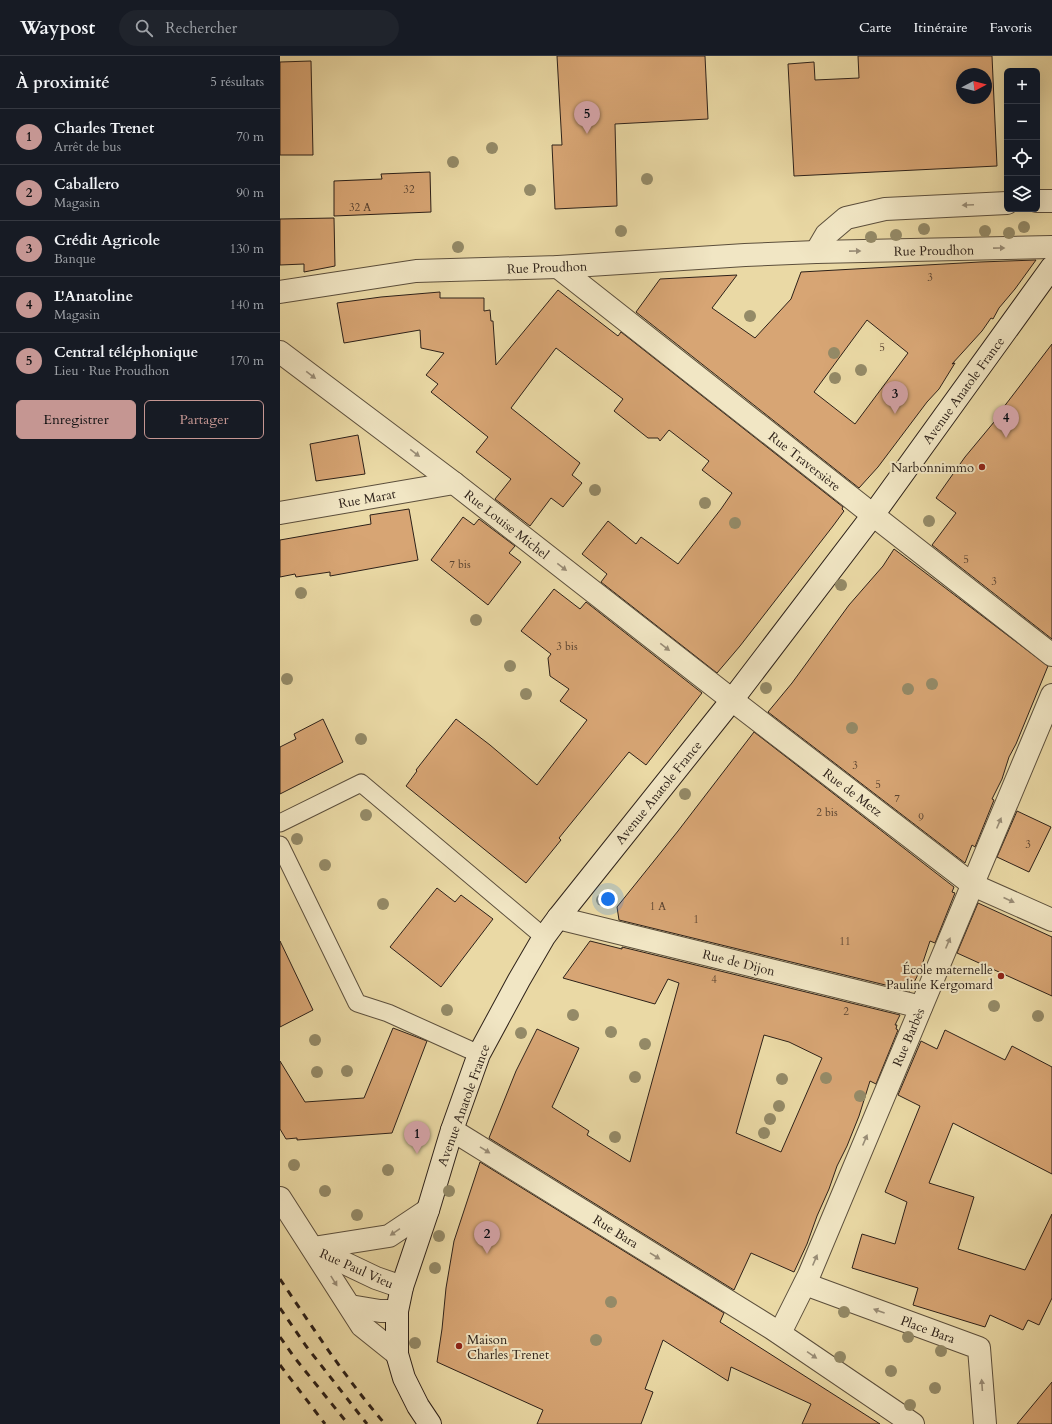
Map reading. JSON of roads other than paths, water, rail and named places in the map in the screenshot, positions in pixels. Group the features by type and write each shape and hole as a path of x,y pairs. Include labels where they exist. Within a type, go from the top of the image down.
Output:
{"street":[{"path":"1040,202 1052,201"},
{"path":"816,252 826,235 846,218 885,209 1004,203"},
{"name":"Rue Proudhon","path":"280,292 416,271 558,267 816,252 1052,247"},
{"name":"Rue Traversière","path":"558,267 1052,655"},
{"name":"Avenue Anatole France","path":"430,1424 418,1406 404,1378 397,1354 397,1311 402,1287 428,1210 452,1130 479,1054 544,936 732,700 873,515 1052,267"},
{"name":"Rue Louise Michel","path":"280,352 454,483 732,700"},
{"name":"Rue Marat","path":"280,514 454,483"},
{"name":"Rue Barbès","path":"780,1333 805,1284 1052,695"},
{"name":"Rue de Metz","path":"732,700 973,884 1052,920"},
{"name":"Rue de Dijon","path":"558,918 921,1007"},
{"name":"Rue Bara","path":"452,1130 780,1333"},
{"name":"Rue Paul Vieu","path":"280,1198 362,1326 397,1354"},
{"name":"Rue Paul Vieu","path":"313,1248 389,1236 428,1210"},
{"name":"Rue Paul Vieu","path":"313,1248 376,1278 402,1287"},
{"name":"Place Bara","path":"805,1284 979,1348 985,1424"},
{"path":"350,1306 380,1311 397,1311"},
{"path":"780,1333 913,1424"}],"lane":[{"path":"280,823 361,783 544,936"},
{"path":"280,845 357,1003 388,1013 479,1054"}],"railway":[{"path":"280,1279 343,1371 385,1424"},
{"path":"280,1308 306,1346 367,1424"},
{"path":"280,1337 294,1357 348,1424"},
{"path":"280,1365 325,1424"}],"place":[{"name":"Central téléphonique","path":"587,134"},
{"name":"Crédit Agricole","path":"895,414"},
{"name":"L'Anatoline","path":"1006,438"},
{"name":"Narbonnimmo","path":"982,467"},
{"name":"École maternelle Pauline Kergomard","path":"1001,976"},
{"name":"Charles Trenet","path":"417,1154"},
{"name":"Caballero","path":"487,1254"},
{"name":"Maison Charles Trenet","path":"459,1346"}]}
